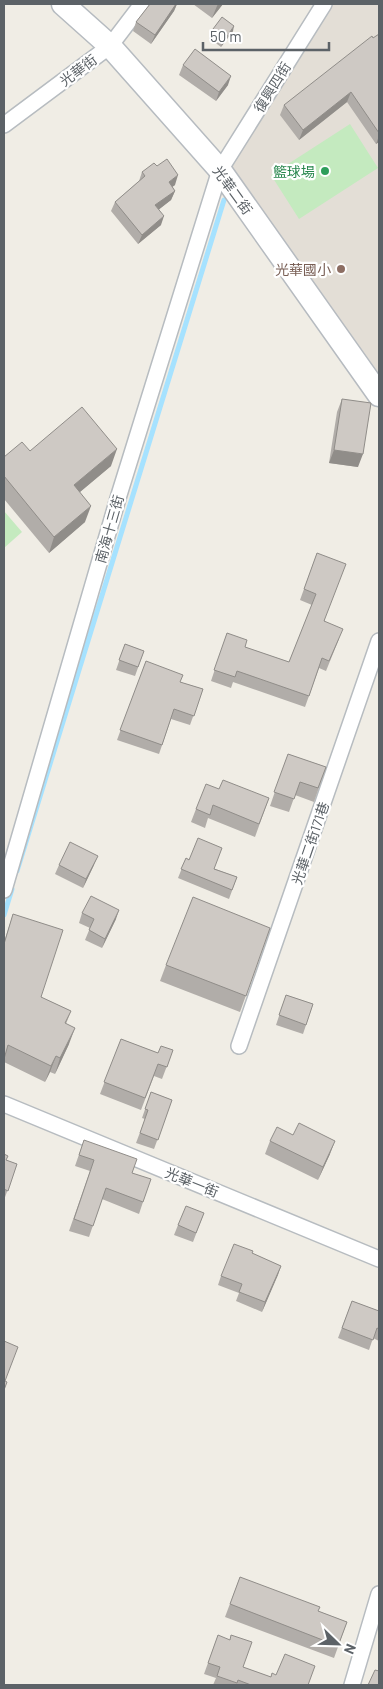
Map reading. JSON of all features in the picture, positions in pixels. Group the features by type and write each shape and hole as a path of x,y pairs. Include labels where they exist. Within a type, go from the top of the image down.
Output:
{"street":[{"name":"光華二街","path":"63,4 110,46 220,170 379,395"},
{"name":"光華街","path":"4,125 110,46 142,4"},
{"name":"復興四街","path":"220,170 324,4"},
{"name":"南海十三街","path":"4,890 122,485 220,170"},
{"name":"光華二街171巷","path":"240,1046 379,641"},
{"name":"光華一街","path":"4,1104 379,1259"},
{"path":"352,1685 379,1594"}],"shaded area":[{"name":"光華國小","path":"328,4 379,4 379,379 226,159"}],"green space":[{"name":"籃球場","path":"350,124 378,168 299,219 271,175"},
{"path":"4,511 22,532 4,548"}],"building":[{"path":"150,4 176,4 155,35 136,22"},
{"path":"222,17 234,26 223,42 210,33"},
{"path":"379,34 379,133 351,92 303,130 284,105 372,36 373,38"},
{"path":"195,49 231,76 219,92 183,65"},
{"path":"167,159 178,175 169,182 175,191 155,205 164,216 142,235 115,202 145,176 142,172 154,163 157,166"},
{"path":"342,399 371,403 363,454 334,450"},
{"path":"82,407 117,449 74,485 91,506 54,537 4,476 4,457 22,442 30,451"},
{"path":"317,553 346,564 324,621 343,629 329,661 322,658 309,696 237,671 235,677 214,670 227,633 247,640 245,647 289,662 316,594 304,589"},
{"path":"125,644 144,651 138,667 119,660"},
{"path":"146,661 183,675 180,682 203,689 194,716 174,709 162,745 120,730"},
{"path":"288,754 326,767 318,788 300,782 294,799 274,792"},
{"path":"223,780 269,798 259,824 213,805 210,815 196,809 206,784 219,789"},
{"path":"198,838 222,848 214,869 237,877 232,890 181,869 186,858 189,860"},
{"path":"70,842 98,856 86,879 59,865"},
{"path":"91,896 119,910 105,939 89,930 94,919 82,913"},
{"path":"193,897 270,928 246,996 166,965"},
{"path":"13,914 63,930 41,997 71,1011 65,1023 75,1028 60,1058 56,1056 51,1066 8,1045 4,1059 4,944"},
{"path":"286,995 313,1004 306,1025 279,1015"},
{"path":"121,1039 158,1053 161,1046 173,1050 167,1067 158,1064 145,1098 104,1082"},
{"path":"151,1092 172,1100 158,1140 140,1133 148,1110 145,1109"},
{"path":"299,1123 335,1141 323,1167 270,1141 277,1127 293,1135"},
{"path":"84,1140 137,1159 132,1173 151,1179 143,1202 106,1188 93,1226 74,1219 94,1160 79,1155"},
{"path":"4,1154 8,1156 6,1160 17,1164 8,1191 4,1189"},
{"path":"186,1206 204,1213 196,1233 178,1225"},
{"path":"234,1244 253,1251 252,1253 281,1266 265,1302 239,1292 242,1284 221,1276"},
{"path":"352,1301 379,1311 379,1329 377,1328 373,1340 342,1328"},
{"path":"4,1341 18,1347 5,1381 7,1382 4,1390"},
{"path":"240,1577 320,1607 318,1611 347,1622 338,1646 230,1604"},
{"path":"218,1635 230,1640 231,1635 252,1642 243,1667 271,1677 272,1673 276,1675 285,1654 315,1666 308,1685 251,1685 238,1680 237,1683 217,1676 220,1667 208,1663"},
{"path":"375,1670 379,1671 379,1685 368,1685"}],"waterway":[{"path":"17,871 224,200"},
{"path":"4,915 12,889"}],"place":[{"name":"籃球場","path":"325,171"},
{"name":"光華國小","path":"341,269"}]}
